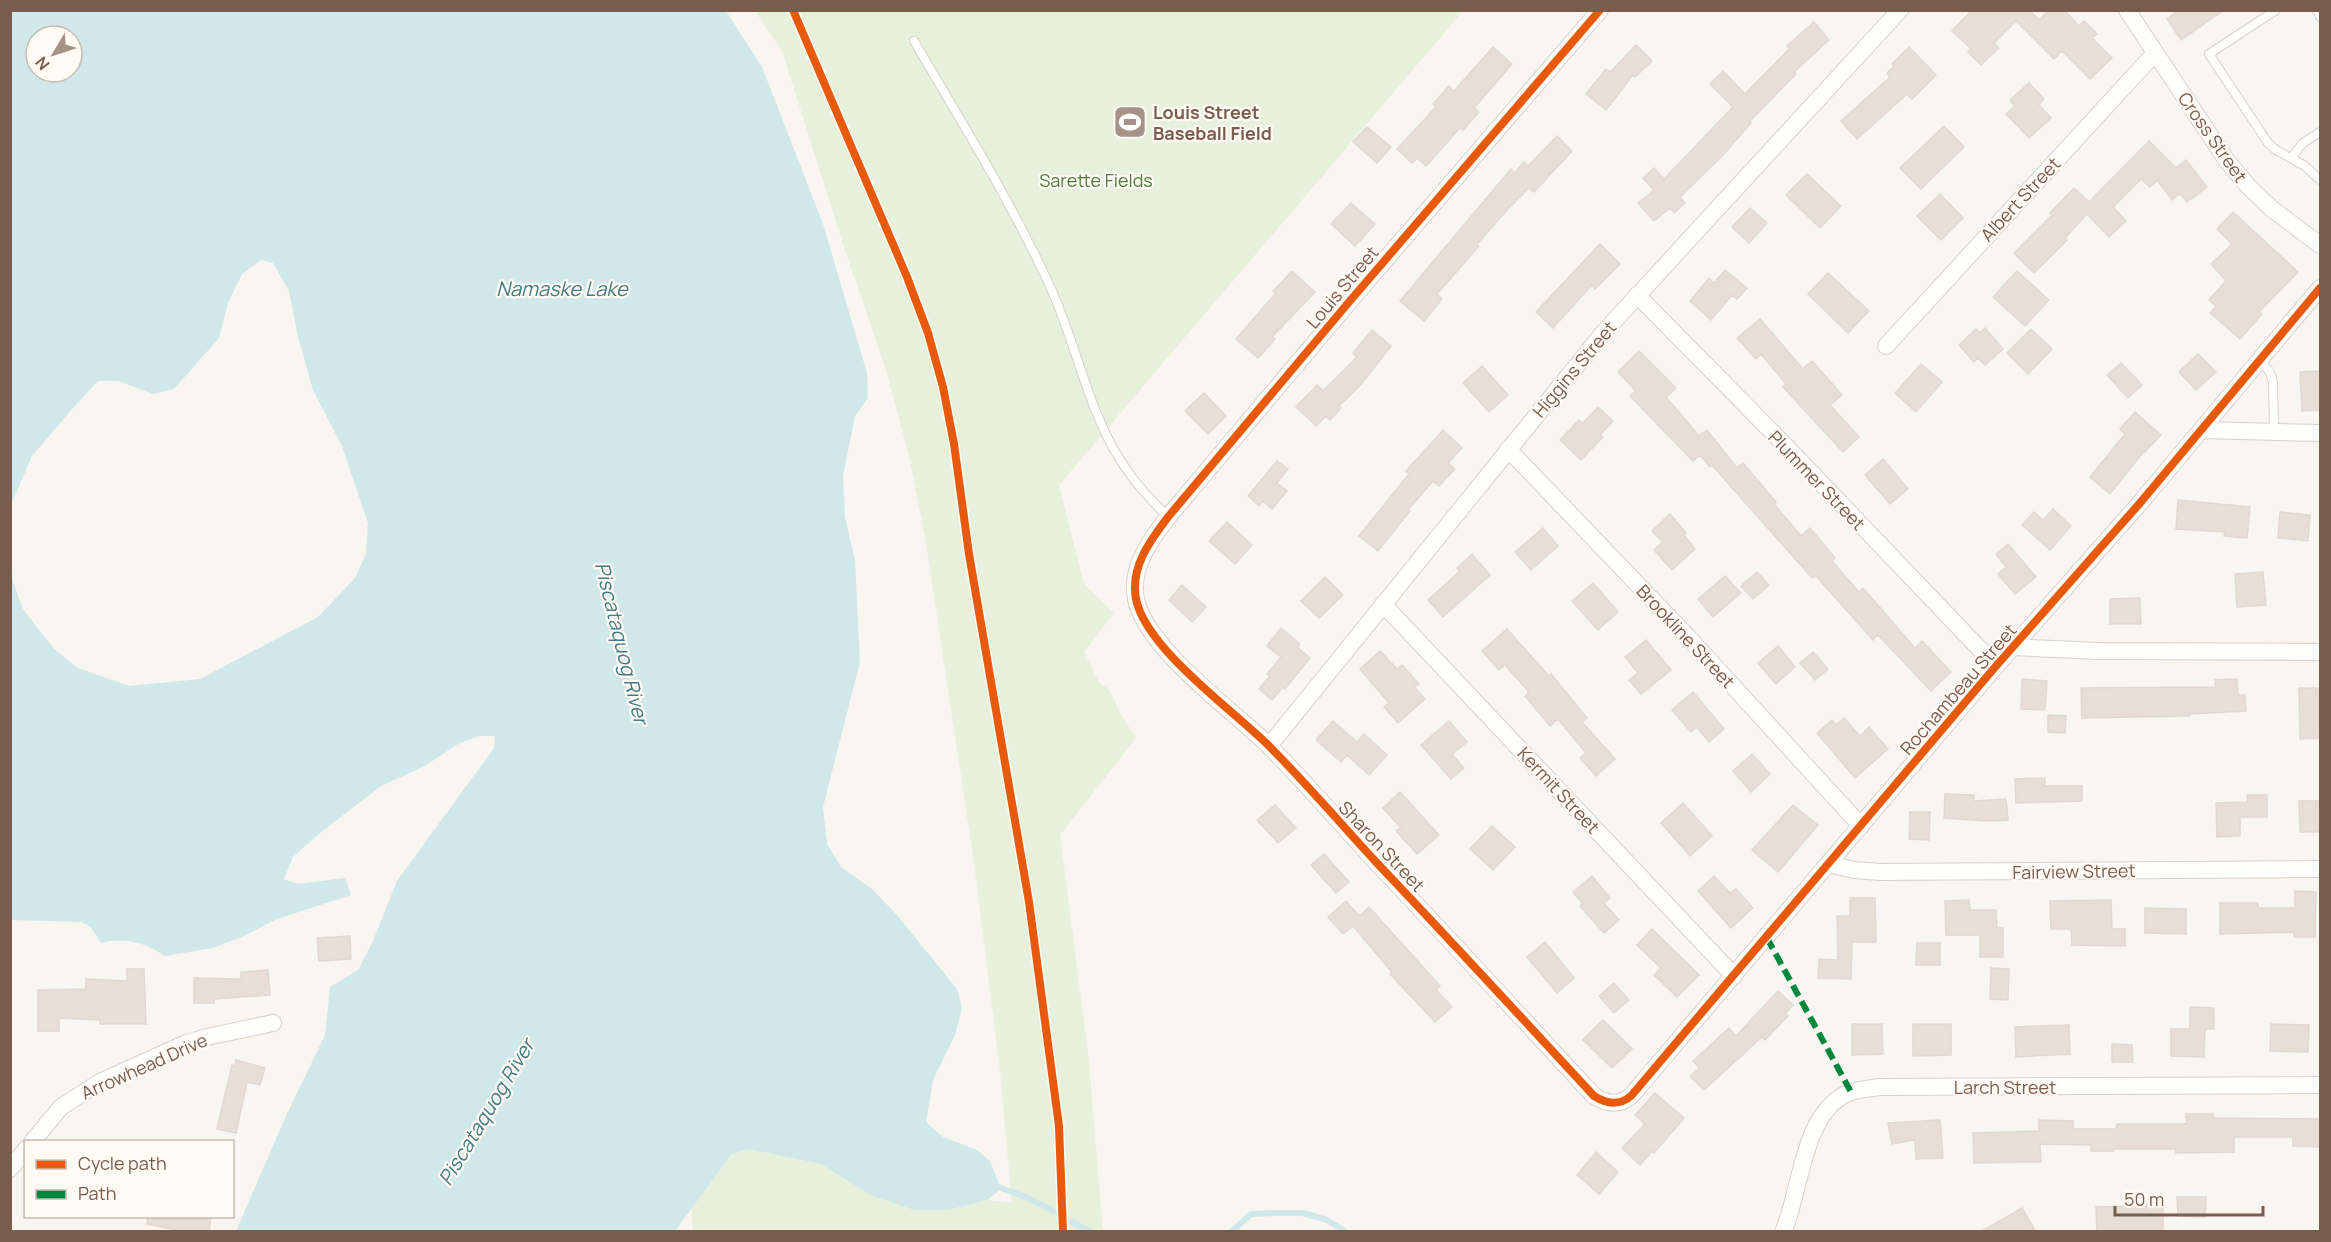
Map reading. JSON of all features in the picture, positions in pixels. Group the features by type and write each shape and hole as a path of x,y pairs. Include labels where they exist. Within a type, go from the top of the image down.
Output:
{"street":[{"name":"Louis Street","path":"1137,599 1138,565 1145,549 1168,517 1600,10"},
{"name":"Higgins Street","path":"1269,746 1508,449 1637,295 1900,10"},
{"name":"Cross Street","path":"2127,10 2227,161 2272,209 2320,245"},
{"name":"Albert Street","path":"1886,346 2155,53"},
{"name":"Rochambeau Street","path":"1616,1103 1625,1101 1631,1096 1996,666 2202,430 2320,288"},
{"name":"Plummer Street","path":"1637,295 1780,440 1996,666"},
{"path":"2202,430 2320,433"},
{"name":"Brookline Street","path":"1508,449 1688,637 1861,826"},
{"name":"Sharon Street","path":"1137,599 1142,615 1161,643 1183,667 1269,746 1594,1096 1605,1102 1616,1103"},
{"name":"Kermit Street","path":"1383,604 1734,976"},
{"path":"2013,647 2098,651 2320,652"},
{"name":"Fairview Street","path":"1828,864 1854,870 1881,872 2320,869"},
{"name":"Arrowhead Drive","path":"34,1140 61,1107 100,1082 184,1044 273,1023"},
{"name":"Larch Street","path":"1784,1232 1810,1140 1818,1122 1835,1101 1860,1090 1892,1087 2320,1085"},
{"path":"10,1169 24,1152"}],"lane":[{"path":"2276,10 2209,54 2268,143 2305,166 2320,180"},
{"path":"2317,10 2320,16"},
{"path":"914,41 1001,190 1050,286 1093,404 1107,435 1128,472 1168,517"},
{"path":"2291,158 2304,143 2320,132"},
{"path":"2260,361 2270,372 2273,382 2274,432"}],"green space":[{"name":"Sarette Fields","path":"755,11 1463,11 1059,485 1084,584 1114,613 1085,653 1099,683 1109,689 1120,713 1136,738 1060,835 1089,1061 1103,1231 693,1231 691,1209 732,1154 749,1149 821,1164 870,1195 948,1210 987,1200 1012,1203 1000,1071 974,862 925,537 908,451 885,367 843,244 782,51"}],"water":[{"name":"Namaske Lake","path":"11,10 726,11 762,67 823,224 867,373 868,398 855,416 843,476 845,517 855,560 860,662 823,807 827,844 841,867 872,889 896,914 957,989 962,1008 955,1035 933,1080 926,1122 943,1137 977,1150 990,1161 1001,1189 987,1200 948,1210 914,1210 870,1195 821,1164 749,1149 732,1154 675,1231 236,1231 286,1116 325,1035 330,987 358,970 373,941 397,881 494,748 495,736 479,736 458,744 423,767 381,786 293,857 284,879 298,884 345,878 351,895 277,919 244,936 213,948 165,956 150,947 134,942 101,943 91,927 81,922 11,920 11,563 13,582 23,609 54,649 78,668 129,686 200,679 318,617 355,578 366,554 368,523 342,446 313,390 298,337 289,291 273,263 261,260 242,274 228,303 219,338 174,389 153,394 119,381 98,381 32,456 11,505"}],"building":[{"path":"1972,10 2029,10 2039,20 2049,10 2064,10 2079,26 2084,21 2097,34 2092,38 2112,58 2090,79 2062,51 2054,59 2016,21 1994,43 1999,48 1981,65 1968,52 1971,49 1952,31"},
{"path":"2179,10 2224,10 2181,40 2167,19"},
{"path":"1814,22 1829,40 1794,72 1796,74 1749,122 1751,123 1722,156 1680,197 1685,203 1674,213 1670,208 1654,221 1638,203 1654,190 1643,178 1654,168 1664,179 1733,107 1710,84 1723,71 1745,94 1789,49 1787,46"},
{"path":"1636,45 1652,61 1635,77 1633,75 1606,110 1586,94 1606,69 1610,72"},
{"path":"1493,47 1512,64 1474,108 1479,112 1463,130 1460,128 1426,166 1417,158 1412,163 1397,149 1436,107 1433,104 1449,86 1454,91"},
{"path":"1909,47 1936,75 1912,99 1907,94 1857,139 1841,121 1890,77 1887,73 1894,66 1892,64"},
{"path":"2029,83 2044,99 2039,105 2051,118 2029,138 2006,114 2015,106 2010,100"},
{"path":"1944,126 1964,147 1921,189 1900,168"},
{"path":"1367,127 1391,147 1377,163 1353,142"},
{"path":"1557,136 1572,151 1534,192 1529,188 1477,244 1479,246 1437,294 1442,299 1424,321 1400,301 1511,169 1514,173 1524,162 1528,166"},
{"path":"2149,141 2176,168 2186,160 2207,187 2187,202 2180,193 2172,200 2157,180 2150,187 2141,179 2113,207 2126,221 2109,237 2087,214 2065,238 2067,240 2034,273 2014,253 2052,215 2050,213 2074,188 2089,202"},
{"path":"1807,174 1841,206 1820,228 1786,195"},
{"path":"1940,194 1963,218 1941,240 1917,216"},
{"path":"1351,203 1375,224 1355,246 1331,224"},
{"path":"1750,208 1767,223 1749,243 1732,227"},
{"path":"2233,212 2298,272 2259,312 2262,314 2240,339 2210,313 2216,306 2209,300 2226,281 2211,264 2232,244 2217,229"},
{"path":"1600,244 1620,264 1595,289 1592,285 1553,328 1536,312"},
{"path":"1725,270 1747,288 1737,299 1732,295 1711,320 1690,301 1709,278 1714,283"},
{"path":"1292,271 1315,292 1272,337 1275,339 1258,358 1236,339 1276,293 1273,291"},
{"path":"2017,271 2049,300 2025,326 1993,297"},
{"path":"1828,273 1869,311 1848,333 1808,294"},
{"path":"1760,319 1803,369 1812,361 1842,395 1830,405 1859,437 1843,452 1783,387 1786,384 1761,354 1756,359 1737,338"},
{"path":"1985,328 2003,349 1985,365 1978,358 1974,362 1959,345 1976,329 1980,333"},
{"path":"2031,329 2052,349 2028,374 2007,353"},
{"path":"1372,330 1391,346 1362,383 1339,406 1341,408 1330,420 1326,416 1316,426 1296,407 1317,385 1323,391 1357,357 1353,353"},
{"path":"1639,351 1676,388 1666,397 1699,436 1707,430 1737,468 1743,463 1801,536 1810,528 1835,558 1832,561 1859,592 1863,588 1915,648 1922,641 1951,672 1931,691 1878,635 1873,640 1815,575 1812,578 1712,465 1710,467 1700,455 1693,461 1630,396 1636,391 1618,372"},
{"path":"2198,354 2216,372 2196,390 2179,372"},
{"path":"2121,363 2142,385 2128,398 2107,375"},
{"path":"1921,364 1942,382 1916,412 1895,393"},
{"path":"1482,366 1508,395 1489,412 1463,383"},
{"path":"2320,371 2320,410 2302,411 2300,372"},
{"path":"1204,393 1226,416 1208,434 1185,411"},
{"path":"1598,407 1613,421 1600,435 1603,437 1581,460 1560,440 1579,420 1583,423"},
{"path":"2135,412 2161,435 2144,451 2110,494 2090,477 2125,434 2120,429"},
{"path":"1443,430 1462,448 1448,463 1455,469 1439,486 1433,481 1378,551 1359,536 1409,474 1406,471"},
{"path":"1883,459 1908,489 1890,504 1865,475"},
{"path":"1277,461 1288,469 1277,483 1287,491 1272,509 1263,501 1259,506 1248,496"},
{"path":"2178,500 2250,507 2247,538 2224,536 2225,532 2176,529"},
{"path":"2053,509 2071,526 2050,550 2022,525 2034,512 2043,520"},
{"path":"2280,512 2310,515 2308,541 2278,538"},
{"path":"1670,514 1686,533 1684,535 1695,549 1672,570 1654,550 1663,542 1652,531"},
{"path":"1227,522 1252,545 1235,564 1209,541"},
{"path":"1543,528 1558,546 1531,570 1515,552"},
{"path":"2008,544 2036,577 2015,594 1998,574 2006,567 1996,554"},
{"path":"1472,554 1490,575 1443,617 1428,600 1460,571 1457,568"},
{"path":"1757,572 1769,585 1753,599 1741,586"},
{"path":"2263,572 2266,605 2237,607 2235,574"},
{"path":"1725,576 1741,593 1713,617 1698,599"},
{"path":"1325,577 1343,595 1319,618 1301,601"},
{"path":"1593,583 1618,612 1598,630 1572,601"},
{"path":"1182,585 1206,607 1192,622 1169,600"},
{"path":"2140,598 2141,624 2110,624 2110,599"},
{"path":"1281,628 1300,644 1297,647 1310,658 1285,689 1283,687 1272,700 1259,689 1270,676 1267,674 1281,657 1267,646"},
{"path":"1507,629 1549,676 1551,674 1587,718 1582,722 1615,759 1596,776 1580,758 1586,753 1558,719 1550,726 1525,696 1529,692 1505,665 1499,670 1482,651"},
{"path":"1646,640 1671,670 1641,694 1629,680 1638,673 1625,657"},
{"path":"1778,646 1795,667 1776,684 1758,663"},
{"path":"1380,651 1397,669 1402,665 1419,684 1414,687 1425,699 1398,723 1384,707 1389,703 1360,669"},
{"path":"1813,652 1828,669 1815,680 1800,663"},
{"path":"2022,679 2047,681 2045,710 2021,709"},
{"path":"2237,679 2238,695 2245,695 2246,711 2189,714 2189,716 2082,718 2081,688 2216,687 2215,680"},
{"path":"2299,688 2318,688 2319,738 2300,739"},
{"path":"1693,692 1724,729 1709,742 1697,727 1691,732 1672,710"},
{"path":"2048,715 2066,716 2065,733 2048,732"},
{"path":"1844,718 1860,736 1869,727 1888,749 1855,778 1817,733 1832,720 1836,725"},
{"path":"1333,721 1357,742 1364,734 1387,755 1369,775 1347,755 1341,762 1316,740"},
{"path":"1449,721 1467,742 1452,754 1464,768 1451,779 1421,745"},
{"path":"1752,754 1770,774 1751,792 1733,771"},
{"path":"2045,778 2045,786 2082,786 2082,801 2016,803 2015,779"},
{"path":"1400,792 1439,835 1417,854 1396,831 1401,828 1383,808"},
{"path":"1945,794 1974,795 1974,801 2006,799 2008,820 1944,818"},
{"path":"2247,795 2267,795 2267,817 2240,817 2240,836 2217,837 2216,803 2248,802"},
{"path":"2299,801 2320,801 2320,832 2300,832"},
{"path":"1683,803 1712,836 1690,856 1661,823"},
{"path":"1275,805 1296,828 1278,843 1257,820"},
{"path":"1793,805 1818,825 1778,872 1752,850"},
{"path":"1910,812 1930,812 1929,840 1909,839"},
{"path":"1492,826 1515,847 1493,870 1470,849"},
{"path":"1324,854 1349,882 1336,893 1311,865"},
{"path":"1592,876 1610,898 1604,903 1619,920 1604,933 1580,906 1583,904 1573,892"},
{"path":"1714,876 1730,893 1736,889 1753,908 1731,928 1698,891"},
{"path":"2295,891 2316,892 2315,937 2294,937 2294,932 2220,934 2220,903 2258,903 2258,908 2295,908"},
{"path":"1850,898 1875,898 1876,942 1852,942 1851,979 1818,978 1819,959 1838,960 1837,916 1850,916"},
{"path":"1969,900 1970,910 1996,910 1997,928 2003,928 2003,957 1980,957 1980,935 1946,935 1945,901"},
{"path":"2111,900 2112,929 2125,929 2125,946 2072,945 2071,929 2051,929 2050,901"},
{"path":"1346,901 1359,916 1369,907 1440,986 1436,990 1452,1007 1435,1022 1390,974 1392,972 1353,926 1343,934 1328,917"},
{"path":"2145,908 2186,909 2186,934 2145,933"},
{"path":"1652,929 1699,975 1677,997 1654,975 1661,968 1637,945"},
{"path":"350,936 351,959 319,961 317,938"},
{"path":"1545,942 1574,978 1557,993 1527,957"},
{"path":"1917,943 1940,943 1940,965 1916,965"},
{"path":"1991,968 2009,969 2008,1000 1990,999"},
{"path":"127,969 144,969 146,1024 100,1024 100,1020 59,1018 59,1031 38,1031 38,990 86,989 86,979 127,981"},
{"path":"268,970 270,995 214,999 214,1003 194,1003 194,978 241,979 241,972"},
{"path":"1614,983 1629,1000 1614,1013 1599,996"},
{"path":"1778,991 1793,1005 1785,1014 1788,1016 1765,1040 1762,1037 1704,1090 1690,1076 1700,1068 1693,1061 1729,1028 1736,1036"},
{"path":"2190,1007 2214,1008 2214,1029 2205,1029 2204,1057 2171,1056 2171,1029 2190,1029"},
{"path":"1603,1020 1632,1049 1612,1068 1583,1040"},
{"path":"1852,1024 1882,1024 1883,1054 1852,1055"},
{"path":"1913,1024 1951,1024 1951,1055 1913,1056"},
{"path":"2271,1024 2309,1025 2308,1052 2270,1051"},
{"path":"2069,1025 2070,1054 2016,1057 2015,1027"},
{"path":"2112,1044 2132,1045 2133,1062 2112,1062"},
{"path":"236,1060 265,1068 260,1085 247,1082 236,1133 217,1129 232,1065 235,1066"},
{"path":"1655,1093 1684,1118 1654,1153 1652,1151 1640,1165 1622,1148 1645,1124 1635,1115"},
{"path":"2186,1114 2213,1114 2213,1118 2320,1119 2320,1147 2293,1146 2293,1137 2234,1137 2234,1152 2176,1153 2176,1149 2091,1151 2091,1145 2040,1144 2041,1162 1974,1163 1973,1133 2039,1131 2039,1120 2073,1121 2073,1129 2116,1129 2117,1124 2187,1124"},
{"path":"1940,1120 1943,1158 1916,1159 1915,1140 1892,1144 1888,1123"},
{"path":"1596,1152 1618,1172 1599,1194 1577,1175"},
{"path":"2177,1197 2206,1197 2205,1217 2178,1216"},
{"path":"2144,1204 2163,1205 2163,1229 2097,1232 2096,1207 2144,1206"},
{"path":"2022,1208 2036,1232 1980,1232"},
{"path":"148,1218 211,1218 209,1232 185,1232 147,1224"}],"waterway":[{"path":"996,1186 1028,1198 1053,1211"},
{"path":"1231,1232 1251,1214 1273,1213 1303,1213 1327,1220 1346,1232"},
{"path":"1072,1222 1091,1232"}],"marked path":[{"path":"1767,938 1851,1092"}],"cycle path":[{"path":"793,10 907,277 928,333 943,387 954,444 969,554 1029,902 1059,1126 1063,1232"},
{"path":"1600,10 1168,517 1143,555 1135,587 1136,599 1143,618 1173,658 1283,760 1594,1096 1604,1101 1617,1103 1631,1096 1996,666 2140,503 2320,288"}],"place":[{"name":"Louis Street Baseball Field","path":"1130,122"}],"water label":[{"name":"Piscataquog River","path":"622,643"},
{"name":"Piscataquog River","path":"486,1112"}]}
